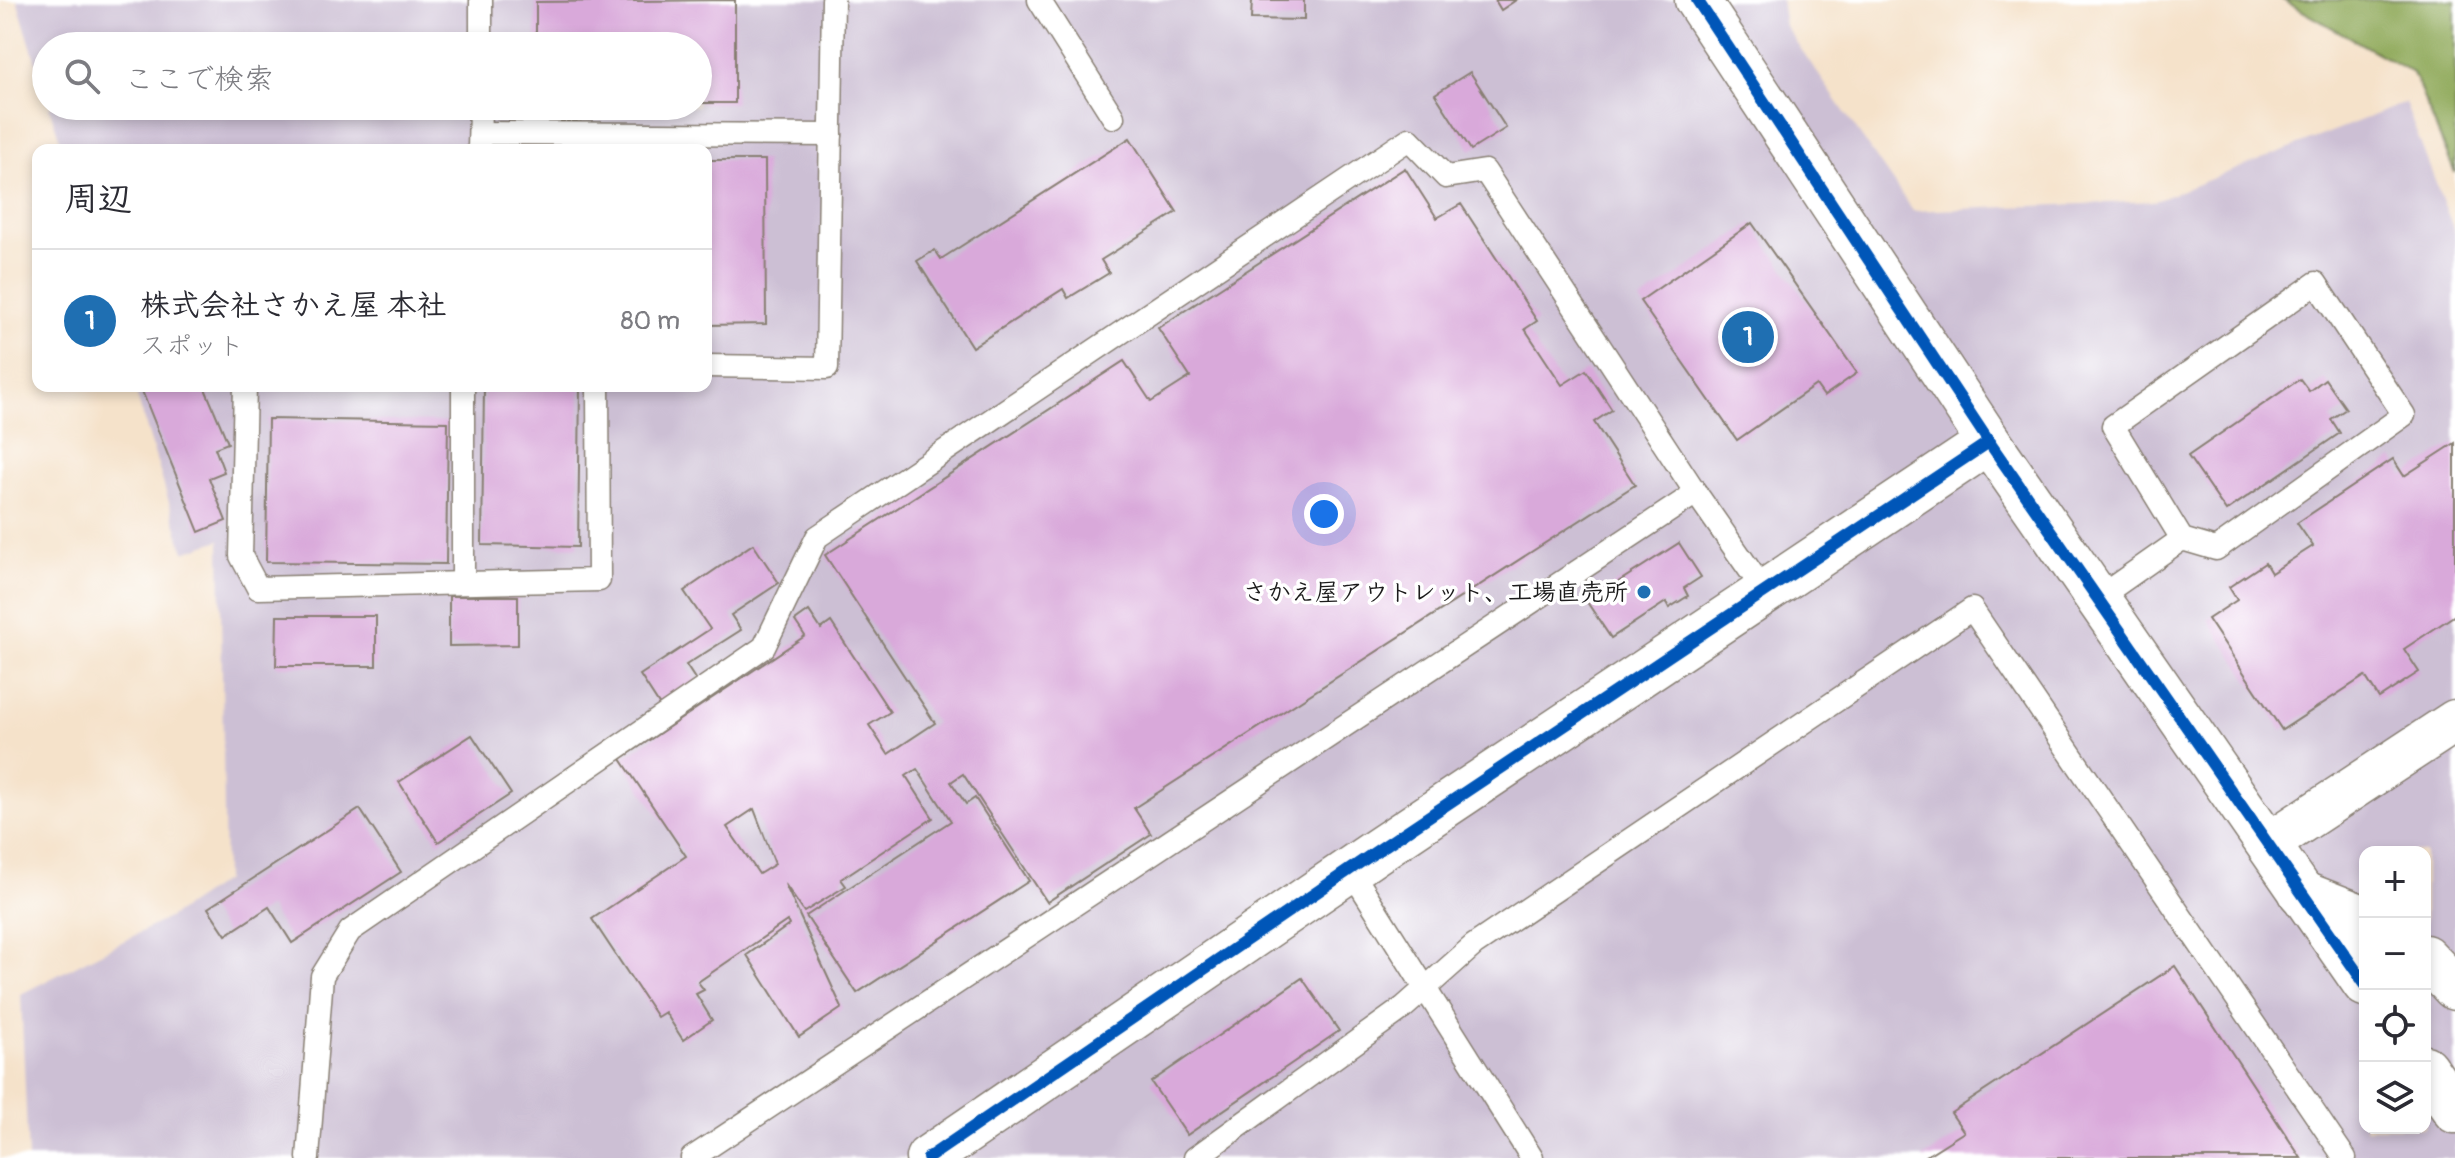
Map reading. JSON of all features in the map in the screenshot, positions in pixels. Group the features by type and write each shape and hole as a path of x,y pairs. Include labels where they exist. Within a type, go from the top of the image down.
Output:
{"street":[{"path":"1697,0 1989,442 2359,975"},
{"path":"928,1158 1350,869 1989,442"},
{"path":"2268,844 2455,721"},
{"path":"2301,893 2359,916"},
{"path":"2431,963 2455,988"},
{"path":"2431,1077 2455,1111"}],"lane":[{"path":"481,0 481,32"},
{"path":"712,366 827,368 833,0"},
{"path":"1039,0 1113,117"},
{"path":"480,120 480,142 831,135"},
{"path":"308,1158 322,976 350,931 764,647 817,537 1409,139 1446,177 1485,171 1696,493 1765,592"},
{"path":"2316,283 2404,415 2216,549 2182,539 2113,426 2316,283"},
{"path":"245,392 241,556 258,588 599,580 598,392"},
{"path":"463,392 463,583"},
{"path":"692,1158 1696,493"},
{"path":"2098,598 2182,539"},
{"path":"1195,1158 1403,1008 1474,945 1972,609 2345,1158"},
{"path":"1350,869 1532,1158"}],"shaded area":[{"path":"17,0 1781,0 1785,26 1913,211 2155,201 2405,103 2455,233 2455,1158 28,1158 21,994 170,917 225,880 220,540 184,552 136,392 712,392 712,144 61,144 53,120 712,120 712,32 32,32 32,50"}],"green space":[{"path":"2283,0 2455,0 2455,173 2413,73"}],"building":[{"path":"735,0 735,103 712,103 712,32 536,32 536,2"},
{"path":"1252,0 1304,0 1304,20 1251,19"},
{"path":"1495,0 1516,0 1501,10"},
{"path":"1470,72 1506,128 1471,150 1435,94"},
{"path":"1130,138 1177,212 1101,260 1109,273 1068,298 1063,289 972,347 917,261 935,250 941,259"},
{"path":"712,160 765,160 766,324 712,325"},
{"path":"1405,168 1437,218 1461,204 1537,321 1525,329 1562,385 1586,370 1612,410 1594,422 1635,485 1134,808 1151,834 1047,902 963,774 951,782 966,804 975,798 1029,881 857,993 806,916 951,821 917,769 906,776 933,818 841,879 846,886 804,912 785,884 842,1008 799,1037 747,955 789,925 787,921 698,982 704,990 696,994 712,1020 683,1040 665,1012 657,1017 592,919 686,856 621,759 805,636 795,621 809,611 821,629 831,622 890,712 869,725 888,754 935,723 825,555 1124,361 1151,402 1190,377 1158,328","holes":["754,809 775,864 759,874 727,827"]},
{"path":"1752,223 1857,373 1824,396 1816,385 1737,440 1640,301"},
{"path":"2300,379 2309,391 2325,379 2346,409 2331,419 2340,433 2226,511 2188,456"},
{"path":"142,392 207,392 228,443 215,448 224,472 209,478 226,521 199,532"},
{"path":"484,392 580,392 578,547 482,545"},
{"path":"268,419 448,422 446,564 266,562"},
{"path":"2455,443 2455,615 2404,649 2419,672 2379,698 2365,676 2282,730 2208,619 2237,600 2229,587 2265,563 2271,573 2313,546 2297,523 2393,459 2404,476"},
{"name":"さかえ屋アウトレット、工場直売所","path":"1679,543 1701,577 1684,588 1688,596 1669,608 1666,602 1611,638 1587,602"},
{"path":"753,544 779,583 731,615 741,630 686,665 699,685 662,709 640,675 710,629 684,591"},
{"path":"449,596 518,596 518,645 449,646"},
{"path":"277,616 376,616 376,666 276,666"},
{"path":"472,735 511,794 438,842 399,782"},
{"path":"360,809 401,872 292,943 269,907 226,935 208,908"},
{"path":"2175,966 2301,1158 1923,1158 1964,1132 1951,1113"},
{"path":"1302,978 1339,1031 1187,1135 1151,1082"}],"cycle path":[{"path":"1697,0 1989,442 2359,975"},
{"path":"928,1158 1374,853 1989,442"}],"place":[{"name":"株式会社さかえ屋 本社","path":"1748,337"},
{"name":"さかえ屋アウトレット、工場直売所","path":"1644,592"}]}
